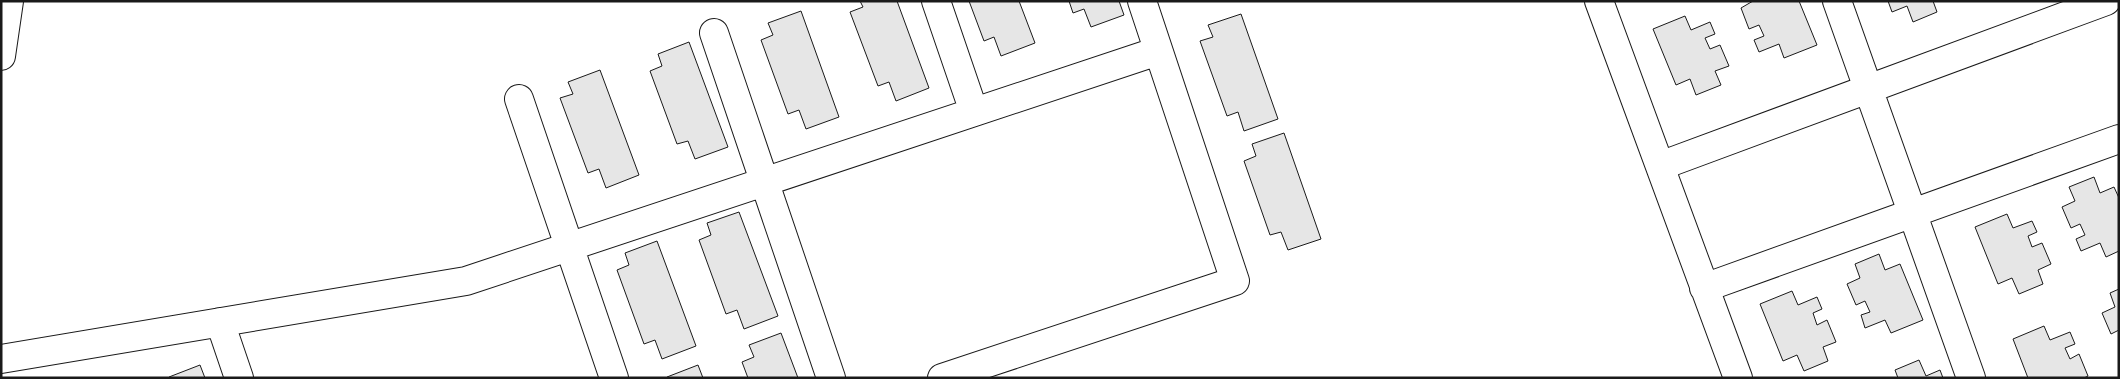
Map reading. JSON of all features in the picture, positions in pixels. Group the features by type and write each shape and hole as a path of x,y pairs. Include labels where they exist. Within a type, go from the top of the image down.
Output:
{"street":[{"path":"1,56 9,1"},
{"path":"936,1 974,112"},
{"path":"942,378 1235,281 1142,1"},
{"path":"1599,1 1738,378"},
{"path":"1837,1 1970,378"},
{"path":"1660,166 1868,89 2077,6 2106,1"},
{"path":"714,33 831,378"},
{"path":"1,359 466,281 1158,51"},
{"path":"519,99 614,378"},
{"path":"1704,288 2119,139"},
{"path":"220,322 239,378"}],"building":[{"path":"860,1 897,1 929,88 896,101 889,82 878,86 850,12 863,7"},
{"path":"969,1 1019,1 1035,43 1001,56 994,37 984,41"},
{"path":"1069,1 1119,1 1124,15 1091,27 1084,9 1073,13"},
{"path":"1753,1 1799,1 1817,45 1784,58 1779,44 1759,52 1754,40 1764,36 1759,25 1749,29 1741,8"},
{"path":"1888,1 1933,1 1937,12 1913,22 1907,6 1892,12"},
{"path":"801,11 839,117 806,129 799,110 788,114 761,40 773,35 768,23"},
{"path":"1241,14 1278,119 1244,131 1238,112 1227,116 1200,41 1213,37 1208,25"},
{"path":"1685,16 1691,30 1710,22 1715,34 1705,38 1710,49 1720,45 1729,66 1715,71 1721,85 1696,95 1690,79 1676,85 1653,29"},
{"path":"689,42 728,147 695,159 688,141 677,144 650,71 662,66 658,54"},
{"path":"600,70 639,175 606,188 599,169 588,173 560,98 573,94 568,82"},
{"path":"1284,133 1321,239 1288,250 1281,232 1270,235 1244,161 1256,156 1252,144"},
{"path":"2094,177 2100,193 2114,187 2119,198 2119,251 2106,257 2100,243 2081,251 2076,239 2085,235 2080,224 2071,228 2062,207 2075,201 2069,187"},
{"path":"739,212 778,316 744,329 737,310 726,314 699,240 711,235 707,223"},
{"path":"2007,214 2013,228 2032,221 2037,232 2028,236 2032,247 2042,243 2051,264 2038,270 2043,284 2019,294 2012,278 1998,284 1975,227"},
{"path":"657,241 696,346 662,359 655,340 644,344 617,270 629,265 625,253"},
{"path":"1879,254 1885,270 1900,264 1923,320 1891,333 1885,320 1865,328 1861,315 1870,312 1865,301 1856,305 1847,284 1860,278 1855,264"},
{"path":"2119,289 2119,330 2111,334 2102,313 2115,307 2110,293"},
{"path":"1792,291 1798,305 1817,297 1822,309 1813,313 1817,325 1827,320 1836,342 1823,347 1828,361 1804,371 1797,355 1783,361 1760,304"},
{"path":"2044,326 2050,340 2070,332 2075,344 2065,348 2070,359 2079,354 2088,376 2084,378 2028,378 2013,339"},
{"path":"781,333 798,378 748,378 742,362 754,357 749,345"},
{"path":"1919,360 1926,376 1940,370 1943,378 1898,378 1895,370"},
{"path":"200,365 205,378 169,378 169,377"},
{"path":"698,365 703,378 667,378 667,377"}]}
